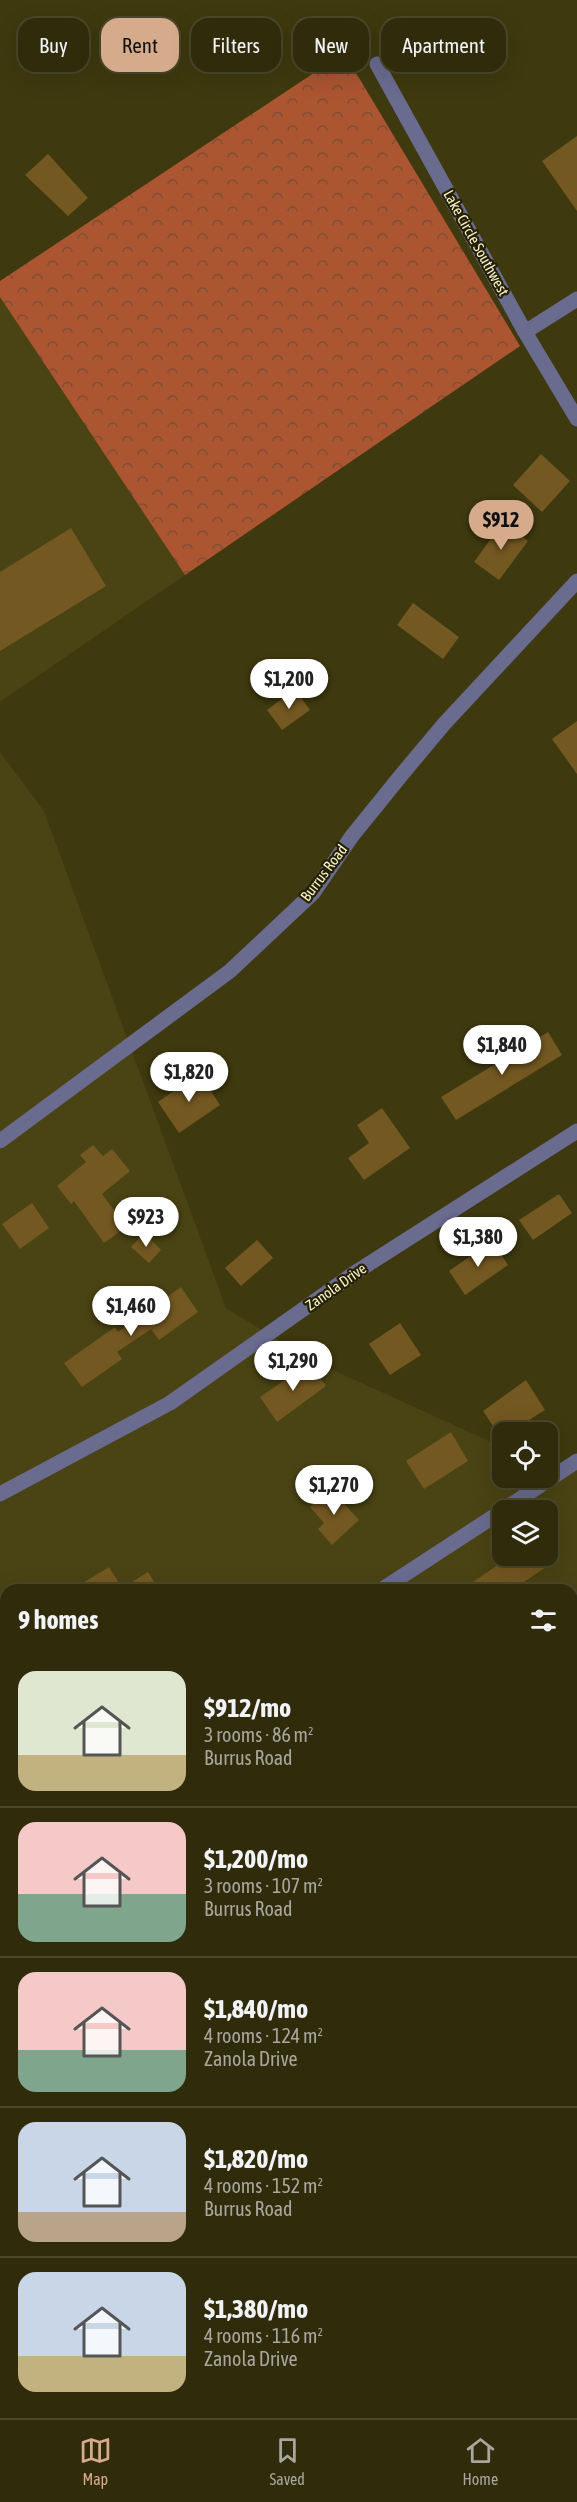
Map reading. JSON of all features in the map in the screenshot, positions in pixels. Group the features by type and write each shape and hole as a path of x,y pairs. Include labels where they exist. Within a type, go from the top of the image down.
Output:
{"street":[{"name":"Lake Circle Southwest","path":"377,64 525,332 577,419"},
{"path":"525,332 577,299"},
{"name":"Burrus Road","path":"0,1140 230,971 312,893 352,836 402,773 444,724 577,581"},
{"name":"Zanola Drive","path":"0,1494 170,1403 356,1272 577,1131"},
{"path":"519,1500 577,1461"},
{"path":"390,1584 492,1518"}],"shaded area":[{"path":"0,297 185,575 0,702"},
{"path":"0,752 44,811 226,1308 307,1358 492,1442 492,1488 558,1488 558,1463 577,1469 577,1584 0,1584"}],"green space":[{"path":"315,72 355,72 520,346 185,575 0,297 0,281"}],"building":[{"path":"577,136 577,211 542,161"},
{"path":"48,154 88,198 68,216 25,175"},
{"path":"541,454 570,481 542,512 513,485"},
{"path":"503,522 528,541 499,580 474,562"},
{"path":"71,528 106,586 0,651 0,572"},
{"path":"413,603 459,637 443,659 397,625"},
{"path":"295,689 310,710 282,730 267,710"},
{"path":"577,721 577,774 552,739"},
{"path":"548,1032 562,1055 456,1120 441,1097"},
{"path":"199,1073 220,1105 179,1133 158,1102"},
{"path":"382,1108 410,1148 364,1180 348,1158 369,1143 357,1125"},
{"path":"93,1145 103,1156 112,1149 130,1171 102,1194 126,1227 104,1243 74,1201 71,1204 57,1186 86,1162 80,1155"},
{"path":"559,1194 572,1213 533,1240 519,1220"},
{"path":"32,1203 49,1228 20,1249 2,1224"},
{"path":"144,1233 161,1250 149,1263 131,1247"},
{"path":"257,1240 273,1258 241,1286 225,1268"},
{"path":"492,1241 508,1265 465,1295 449,1271"},
{"path":"181,1287 198,1312 159,1340 151,1329 117,1352 122,1359 82,1387 64,1363 115,1327 118,1332"},
{"path":"400,1323 421,1355 390,1375 369,1344"},
{"path":"310,1363 326,1386 277,1422 260,1397"},
{"path":"526,1380 545,1410 526,1422 492,1422 492,1424 483,1411"},
{"path":"451,1432 468,1461 424,1489 406,1461"},
{"path":"330,1488 359,1520 332,1545 318,1529 324,1523 310,1507"},
{"path":"496,1566 546,1567 521,1584 470,1584"},
{"path":"109,1567 120,1584 81,1584"},
{"path":"148,1572 155,1584 128,1584"}]}
